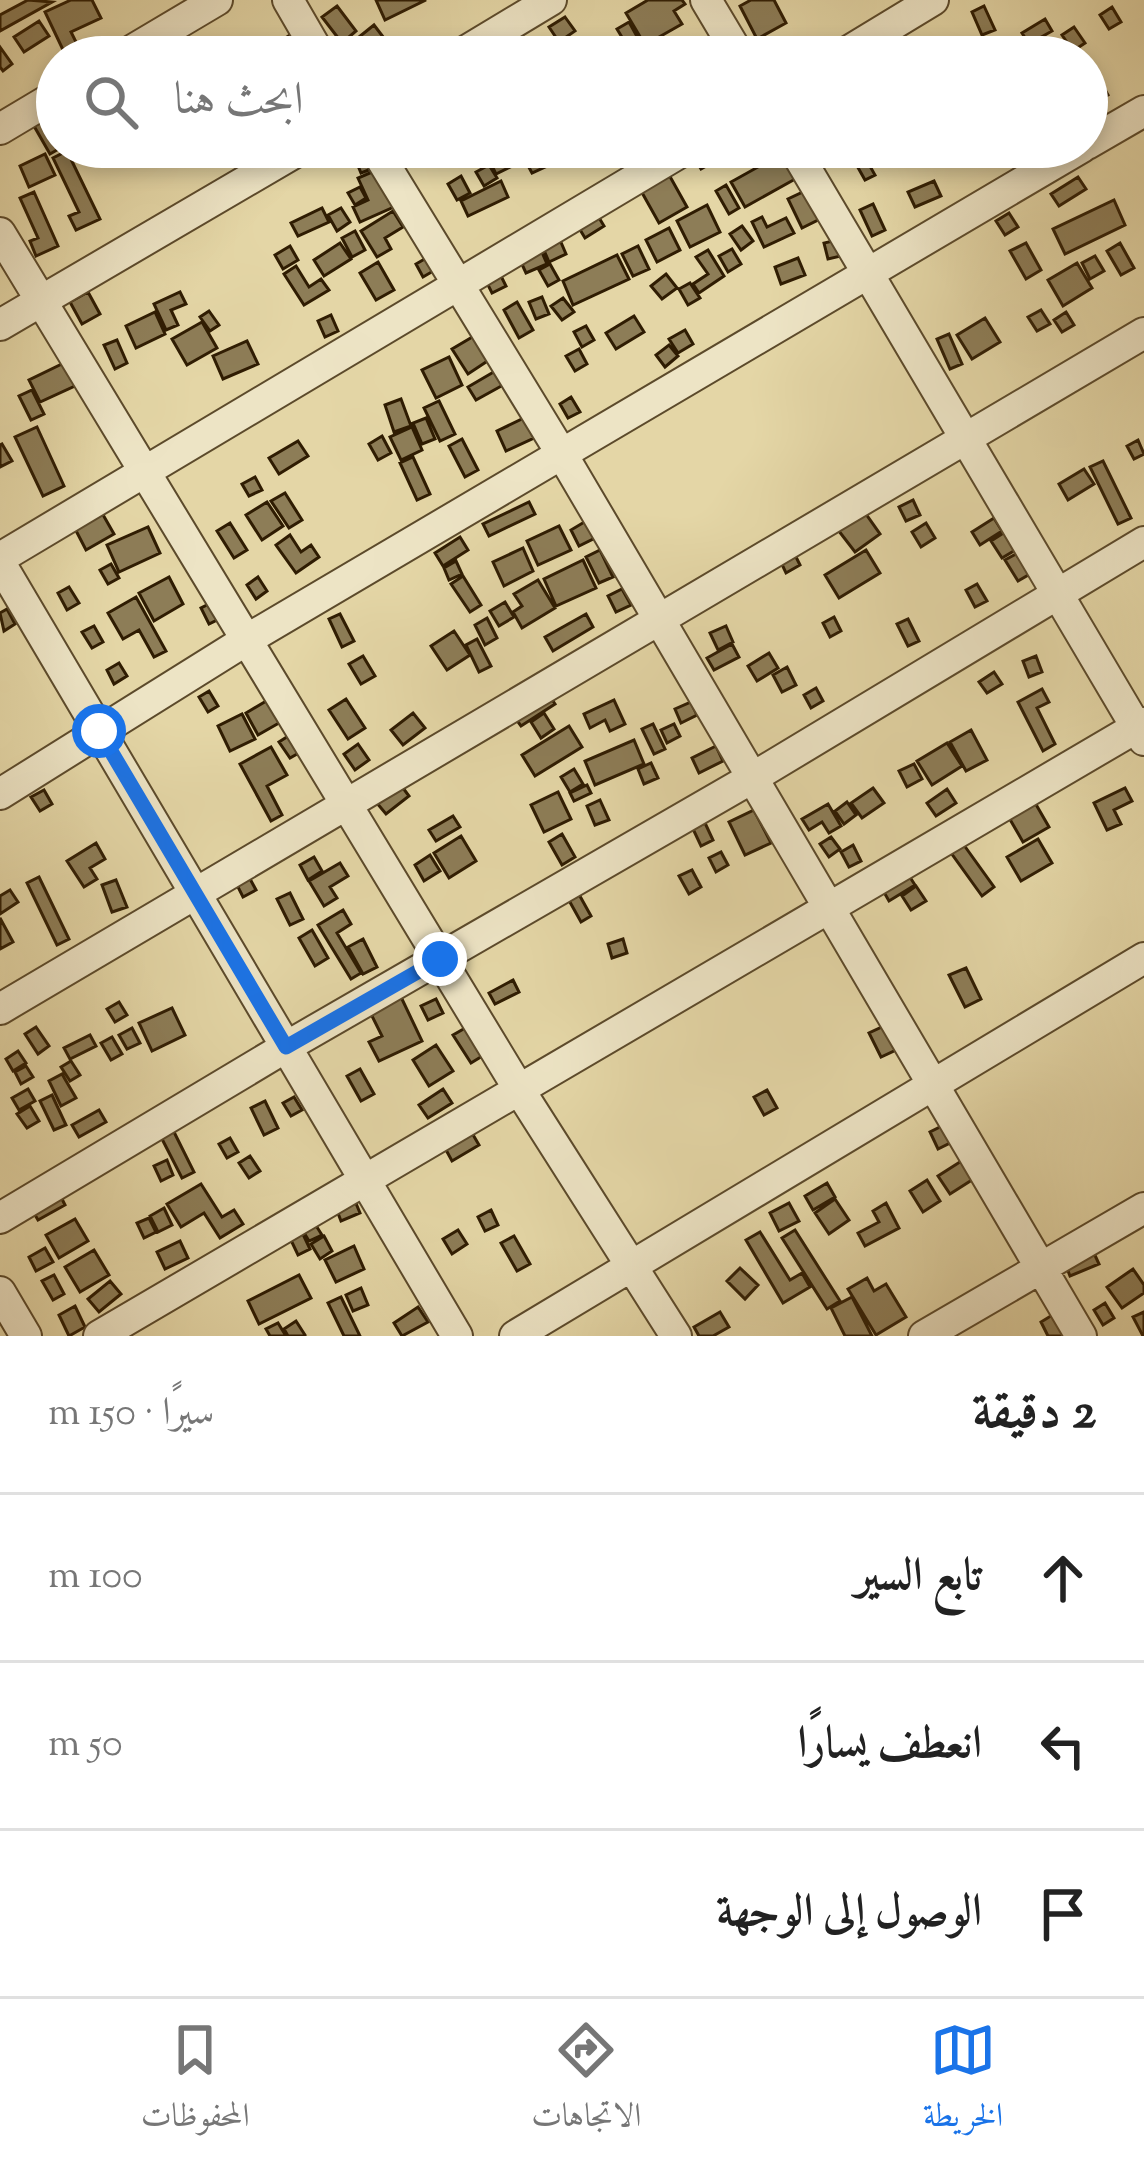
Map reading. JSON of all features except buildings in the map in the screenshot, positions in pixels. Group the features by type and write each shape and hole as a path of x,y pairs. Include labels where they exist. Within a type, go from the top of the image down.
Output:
{"street":[{"path":"156,36 217,0"},
{"path":"288,0 309,36"},
{"path":"491,36 551,0"},
{"path":"706,0 727,36"},
{"path":"874,36 933,0"},
{"path":"0,129 36,108"},
{"path":"1108,132 1144,111"},
{"path":"0,325 268,168"},
{"path":"387,168 563,456 1082,1336"},
{"path":"457,1336 0,561 146,468 654,168"},
{"path":"99,1336 1142,730 963,439 805,168"},
{"path":"0,794 248,639 1046,168"},
{"path":"0,233 520,1091 676,1336"},
{"path":"0,1009 1144,333"},
{"path":"0,1218 752,778 1144,542"},
{"path":"515,1336 1144,958"},
{"path":"924,1336 1040,1266 1139,1223"},
{"path":"0,1292 26,1336"}],"route":[{"path":"99,731 286,1047 440,959"}]}
